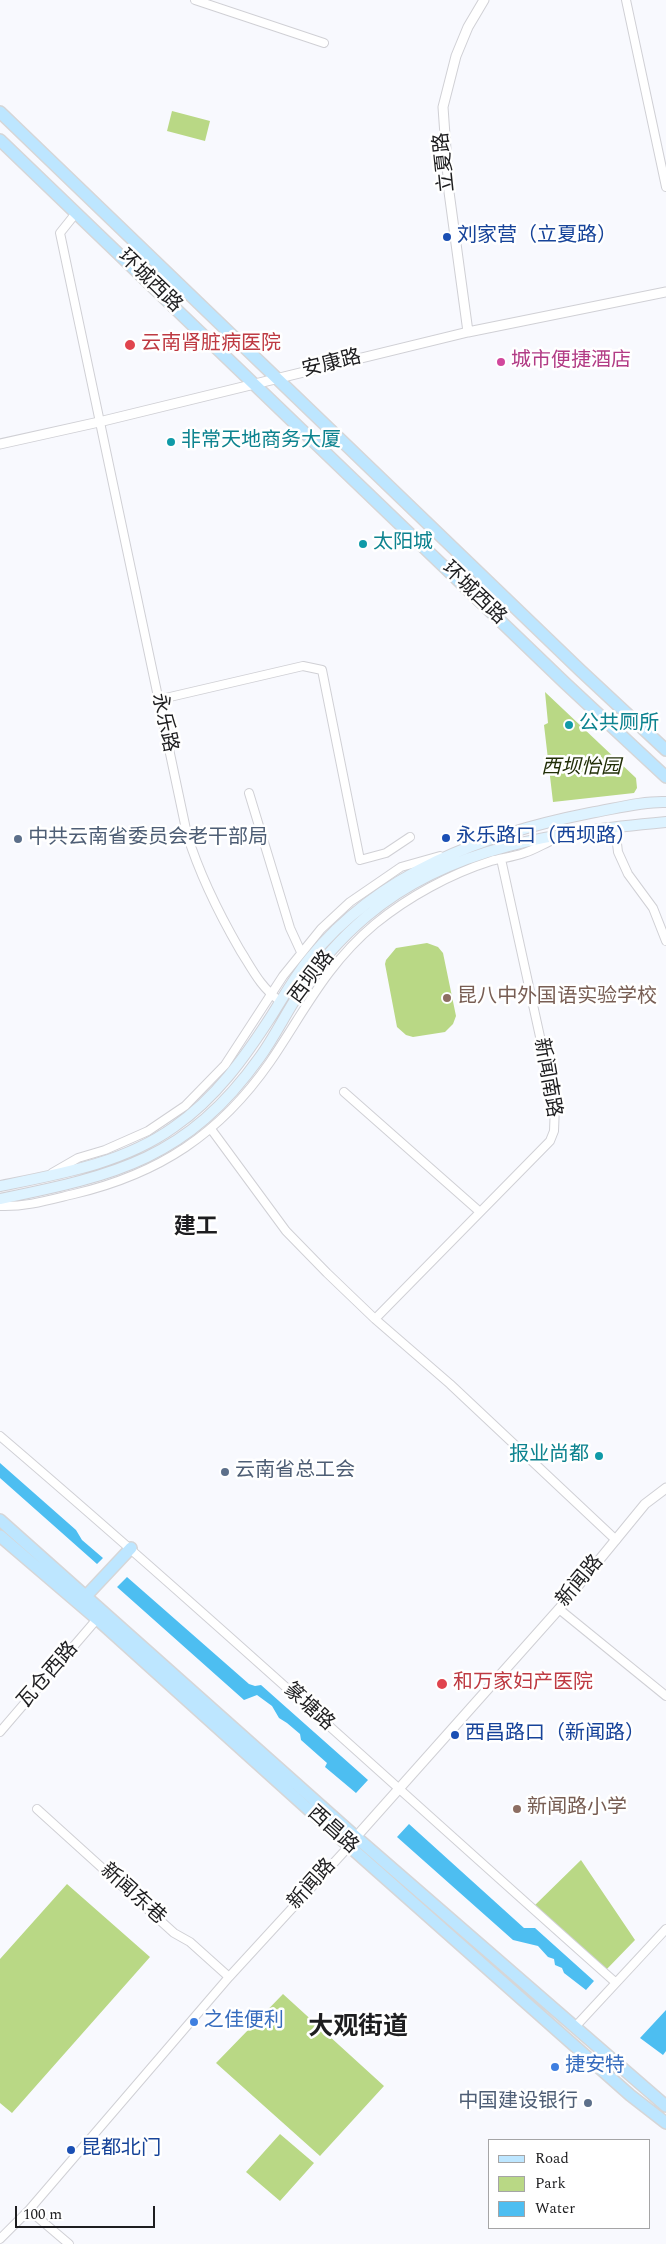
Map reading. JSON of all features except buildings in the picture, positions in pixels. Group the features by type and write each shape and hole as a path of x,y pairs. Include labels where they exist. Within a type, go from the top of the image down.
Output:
{"main road":[{"name":"环城西路","path":"0,112 580,670 666,750"},
{"name":"环城西路","path":"0,140 565,683 666,777"},
{"name":"西坝路","path":"0,1186 80,1168 124,1154 153,1140 180,1123 206,1100 233,1071 276,998 328,937 356,911 409,874 458,851 520,829 610,810 666,802"},
{"name":"西坝路","path":"0,1199 113,1172 159,1152 182,1138 200,1124 230,1094 260,1056 318,968 367,916 396,895 449,866 488,851 565,834 666,822"},
{"name":"西昌路","path":"0,1520 86,1596 630,2095 666,2123"},
{"name":"西昌路","path":"0,1536 353,1842 575,2027 666,2106"},
{"path":"86,1596 131,1548"}],"street":[{"path":"195,0 324,43"},
{"name":"立夏路","path":"468,332 449,192 443,107 456,56 468,27 484,0"},
{"path":"626,0 666,187"},
{"name":"永乐路","path":"76,213 60,233 157,700 187,834 198,869 228,929 257,977 276,998"},
{"name":"安康路","path":"0,444 99,422 468,332 666,292"},
{"path":"157,700 303,666 322,670 360,860 386,853 410,837"},
{"path":"249,793 290,928 301,952"},
{"path":"615,827 618,852 628,874 653,908 666,941"},
{"path":"0,1206 21,1206 117,1183 165,1162 211,1129 239,1102 270,1062 326,975 374,925 402,904 454,876 500,859 524,853 565,834"},
{"path":"276,998 301,952 321,929 350,902 402,867 458,851"},
{"name":"新闻南路","path":"375,1319 550,1141 554,1131 556,1120 555,1105 500,859"},
{"path":"344,1092 480,1212"},
{"path":"211,1129 286,1231 375,1319 450,1384 616,1540"},
{"name":"篆塘路","path":"0,1436 131,1548 398,1790 614,1982"},
{"name":"新闻路","path":"0,2239 29,2210 229,1977 353,1842 559,1609 645,1504 666,1488"},
{"path":"559,1609 666,1696"},
{"name":"瓦仓西路","path":"0,1732 97,1619"},
{"name":"新闻东巷","path":"37,1809 174,1933 190,1942 229,1977"},
{"path":"575,2027 614,1982 666,1928"},
{"path":"29,2210 69,2244"}],"green space":[{"path":"172,111 210,121 205,141 167,131"},
{"name":"西坝怡园","path":"545,692 636,778 637,788 634,793 553,802 544,725 548,723"},
{"path":"427,943 438,947 443,953 456,1016 453,1024 445,1032 413,1037 406,1035 397,1027 385,964 396,948"},
{"path":"581,1860 635,1940 605,1971 533,1907"},
{"path":"67,1884 150,1957 12,2113 0,2103 0,1959"},
{"path":"283,1994 384,2086 320,2156 216,2063"},
{"path":"280,2134 314,2163 280,2201 246,2172"}],"water":[{"path":"0,1463 76,1530 82,1540 103,1558 97,1564 0,1478"},
{"path":"127,1577 249,1684 261,1685 368,1780 356,1793 325,1767 327,1763 301,1740 300,1734 279,1718 272,1706 257,1695 244,1700 117,1587"},
{"path":"409,1824 524,1928 535,1928 594,1981 586,1990 564,1973 562,1968 555,1965 554,1959 548,1957 538,1946 513,1940 397,1837"},
{"path":"666,2010 666,2051 663,2055 640,2038"}],"place":[{"name":"刘家营（立夏路）","path":"447,237"},
{"name":"云南肾脏病医院","path":"130,345"},
{"name":"城市便捷酒店","path":"501,362"},
{"name":"非常天地商务大厦","path":"171,442"},
{"name":"太阳城","path":"363,544"},
{"name":"公共厕所","path":"569,725"},
{"name":"永乐路口（西坝路）","path":"446,838"},
{"name":"中共云南省委员会老干部局","path":"18,839"},
{"name":"昆八中外国语实验学校","path":"447,998"},
{"name":"报业尚都","path":"599,1456"},
{"name":"云南省总工会","path":"225,1472"},
{"name":"和万家妇产医院","path":"442,1684"},
{"name":"西昌路口（新闻路）","path":"455,1735"},
{"name":"新闻路小学","path":"517,1809"},
{"name":"之佳便利","path":"194,2022"},
{"name":"捷安特","path":"555,2067"},
{"name":"中国建设银行","path":"588,2103"},
{"name":"昆都北门","path":"71,2150"}],"district":[{"name":"建工","path":"196,1229"},
{"name":"大观街道","path":"358,2029"}]}
